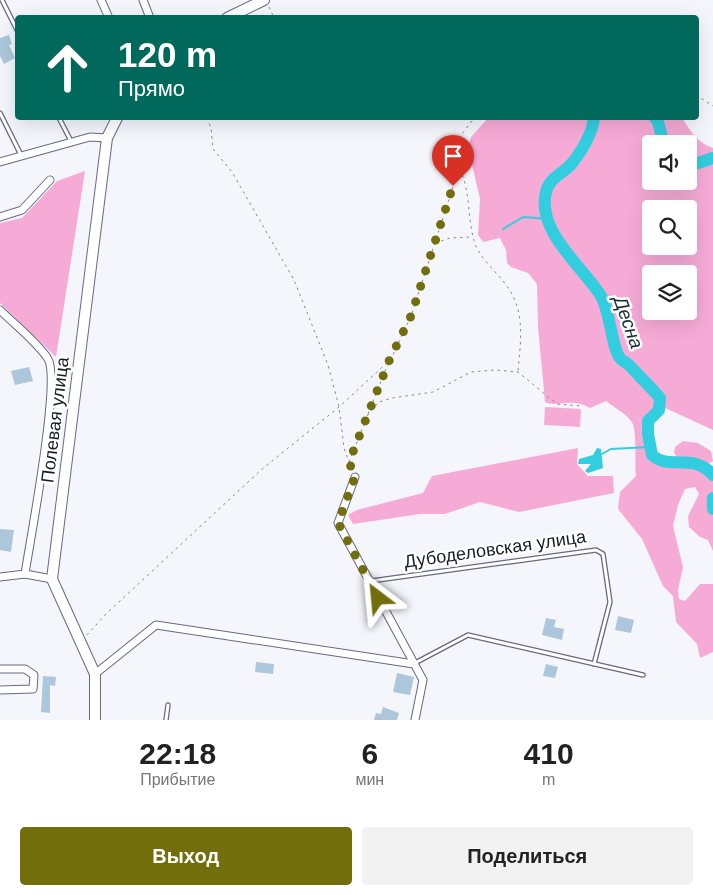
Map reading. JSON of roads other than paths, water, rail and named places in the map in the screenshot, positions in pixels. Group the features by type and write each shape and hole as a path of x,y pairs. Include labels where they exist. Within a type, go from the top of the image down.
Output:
{"street":[{"path":"101,0 108,15"},
{"path":"143,0 149,15"},
{"path":"235,15 266,3"},
{"name":"Полевая улица","path":"52,579 107,138 115,120"},
{"path":"0,162 90,137 107,138"},
{"path":"0,217 22,210 50,180"},
{"path":"0,310 48,358 52,369 50,412 25,574"},
{"path":"355,477 338,523 423,680 415,720"},
{"path":"0,577 25,574 52,579 96,674 95,720"},
{"path":"96,674 156,625 414,664"},
{"path":"0,670 25,669 34,675 33,689 0,690"}],"lane":[{"path":"2,0 15,26"},
{"path":"0,113 22,156"},
{"path":"61,120 72,142"},
{"name":"Дубоделовская улица","path":"369,582 596,550 603,554 610,602 594,664"},
{"path":"414,664 468,635 643,675"},
{"path":"166,720 168,705"}],"water":[{"path":"597,448 601,449 603,468 588,473 585,471 591,464 578,464 579,459 593,455"}],"waterway":[{"name":"Десна","path":"594,120 589,136 580,152 573,162 548,187 545,206 548,221 563,248 601,296 607,311 615,347 620,358 660,398 659,410 648,421 648,434 652,455 666,462 697,464 713,475"},
{"name":"Десна","path":"656,120 662,135"},
{"name":"Десна","path":"697,163 713,158"},
{"path":"503,229 523,217 549,219"},
{"path":"602,454 611,449 650,447"},
{"name":"Десна","path":"713,498 713,509"}]}
